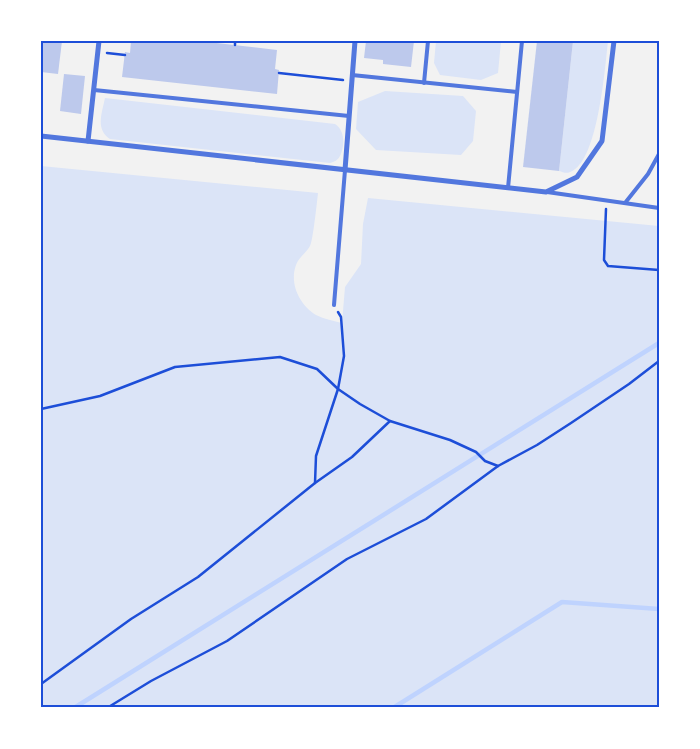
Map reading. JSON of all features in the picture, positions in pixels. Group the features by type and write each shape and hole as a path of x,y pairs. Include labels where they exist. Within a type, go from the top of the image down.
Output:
{"street":[{"path":"88,141 99,41"},
{"path":"345,170 355,41"},
{"path":"41,136 546,192 577,177 602,141 614,41"}],"lane":[{"path":"424,83 428,41"},
{"path":"508,188 522,41"},
{"path":"352,78 517,92"},
{"path":"94,90 349,116"},
{"path":"625,203 648,174 659,154"},
{"path":"334,305 345,170"},
{"path":"546,192 659,208"}],"path":[{"path":"235,41 235,46"},
{"path":"98,52 125,55"},
{"path":"279,73 352,78"},
{"path":"606,200 604,260 608,266 659,270"},
{"path":"315,483 316,456 338,389 344,356 341,316"},
{"path":"41,409 100,396 175,367 280,357 317,369 338,389 390,421 450,440 476,452 481,459 498,466"},
{"path":"107,708 151,681 227,640 347,559 426,520 498,466 537,445 630,384 659,361"},
{"path":"41,684 131,619 198,577 315,483 352,457 390,421"}],"shaded area":[{"path":"436,41 501,41 498,73 481,80 440,75 434,63"},
{"path":"573,41 608,41 602,92 594,133 580,165 566,173 559,171"},
{"path":"385,91 463,96 476,111 473,141 461,155 376,150 356,129 358,102"},
{"path":"105,98 335,124 341,130 343,148 338,159 330,163 110,139 105,135 101,126 101,115"},
{"path":"41,166 318,193 311,243 296,265 294,272 295,287 301,300 310,311 322,318 342,323 345,287 361,264 363,224 368,198 659,226 659,708 41,708"}],"building":[{"path":"41,41 62,41 58,74 41,72"},
{"path":"131,41 199,41 277,50 275,69 279,70 277,94 122,77 125,52 130,53"},
{"path":"366,41 414,41 411,67 383,64 383,60 364,58"},
{"path":"537,41 573,41 559,171 523,167"},
{"path":"64,74 85,76 81,114 60,111"}],"waterway":[{"path":"74,708 659,343"},
{"path":"393,708 562,602 659,609"}]}
